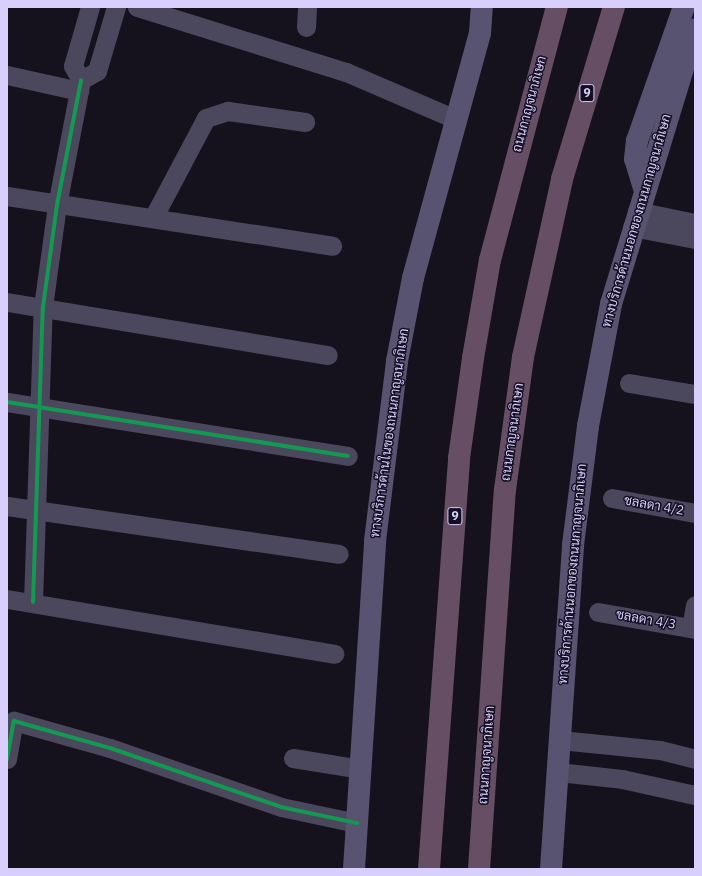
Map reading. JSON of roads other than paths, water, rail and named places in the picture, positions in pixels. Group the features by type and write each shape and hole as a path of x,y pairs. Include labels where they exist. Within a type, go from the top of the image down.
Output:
{"highway":[{"name":"ถนนกาญจนาภิเษก","path":"429,869 459,458 490,260 512,167 557,7"},
{"name":"ถนนกาญจนาภิเษก","path":"479,869 505,490 523,357 562,179 614,7"}],"main road":[{"name":"ทางบริการด้านในของถนนกาญจนาภิเษก","path":"354,869 375,541 397,361 413,278 455,118 480,33 482,7"},
{"path":"480,33 496,7"},
{"path":"644,188 635,159 637,141 684,7"},
{"name":"ทางบริการด้านนอกของถนนกาญจนาภิเษก","path":"551,869 573,545 588,426 611,304 644,188 695,30"}],"street":[{"path":"33,602 42,408 43,307 57,204 80,86 73,66 90,7"},
{"path":"7,75 80,86 97,71 116,7"},
{"path":"136,7 346,72 455,118"},
{"path":"306,27 307,7"},
{"path":"153,218 206,118 234,111 305,122"},
{"path":"7,196 332,246"},
{"path":"635,219 695,224"},
{"path":"635,219 695,239"},
{"path":"7,302 328,355"},
{"path":"629,383 695,394"},
{"path":"7,402 348,456"},
{"name":"ชลลดา 4/2","path":"612,498 695,513"},
{"path":"7,506 339,554"},
{"path":"7,599 33,602 334,654"},
{"path":"693,628 695,605"},
{"name":"ชลลดา 4/3","path":"598,612 693,628"},
{"path":"7,759 14,721 110,748 281,808 357,824"},
{"path":"560,740 660,750 695,759"},
{"path":"293,758 360,769"},
{"path":"558,772 622,779 695,795"}]}
